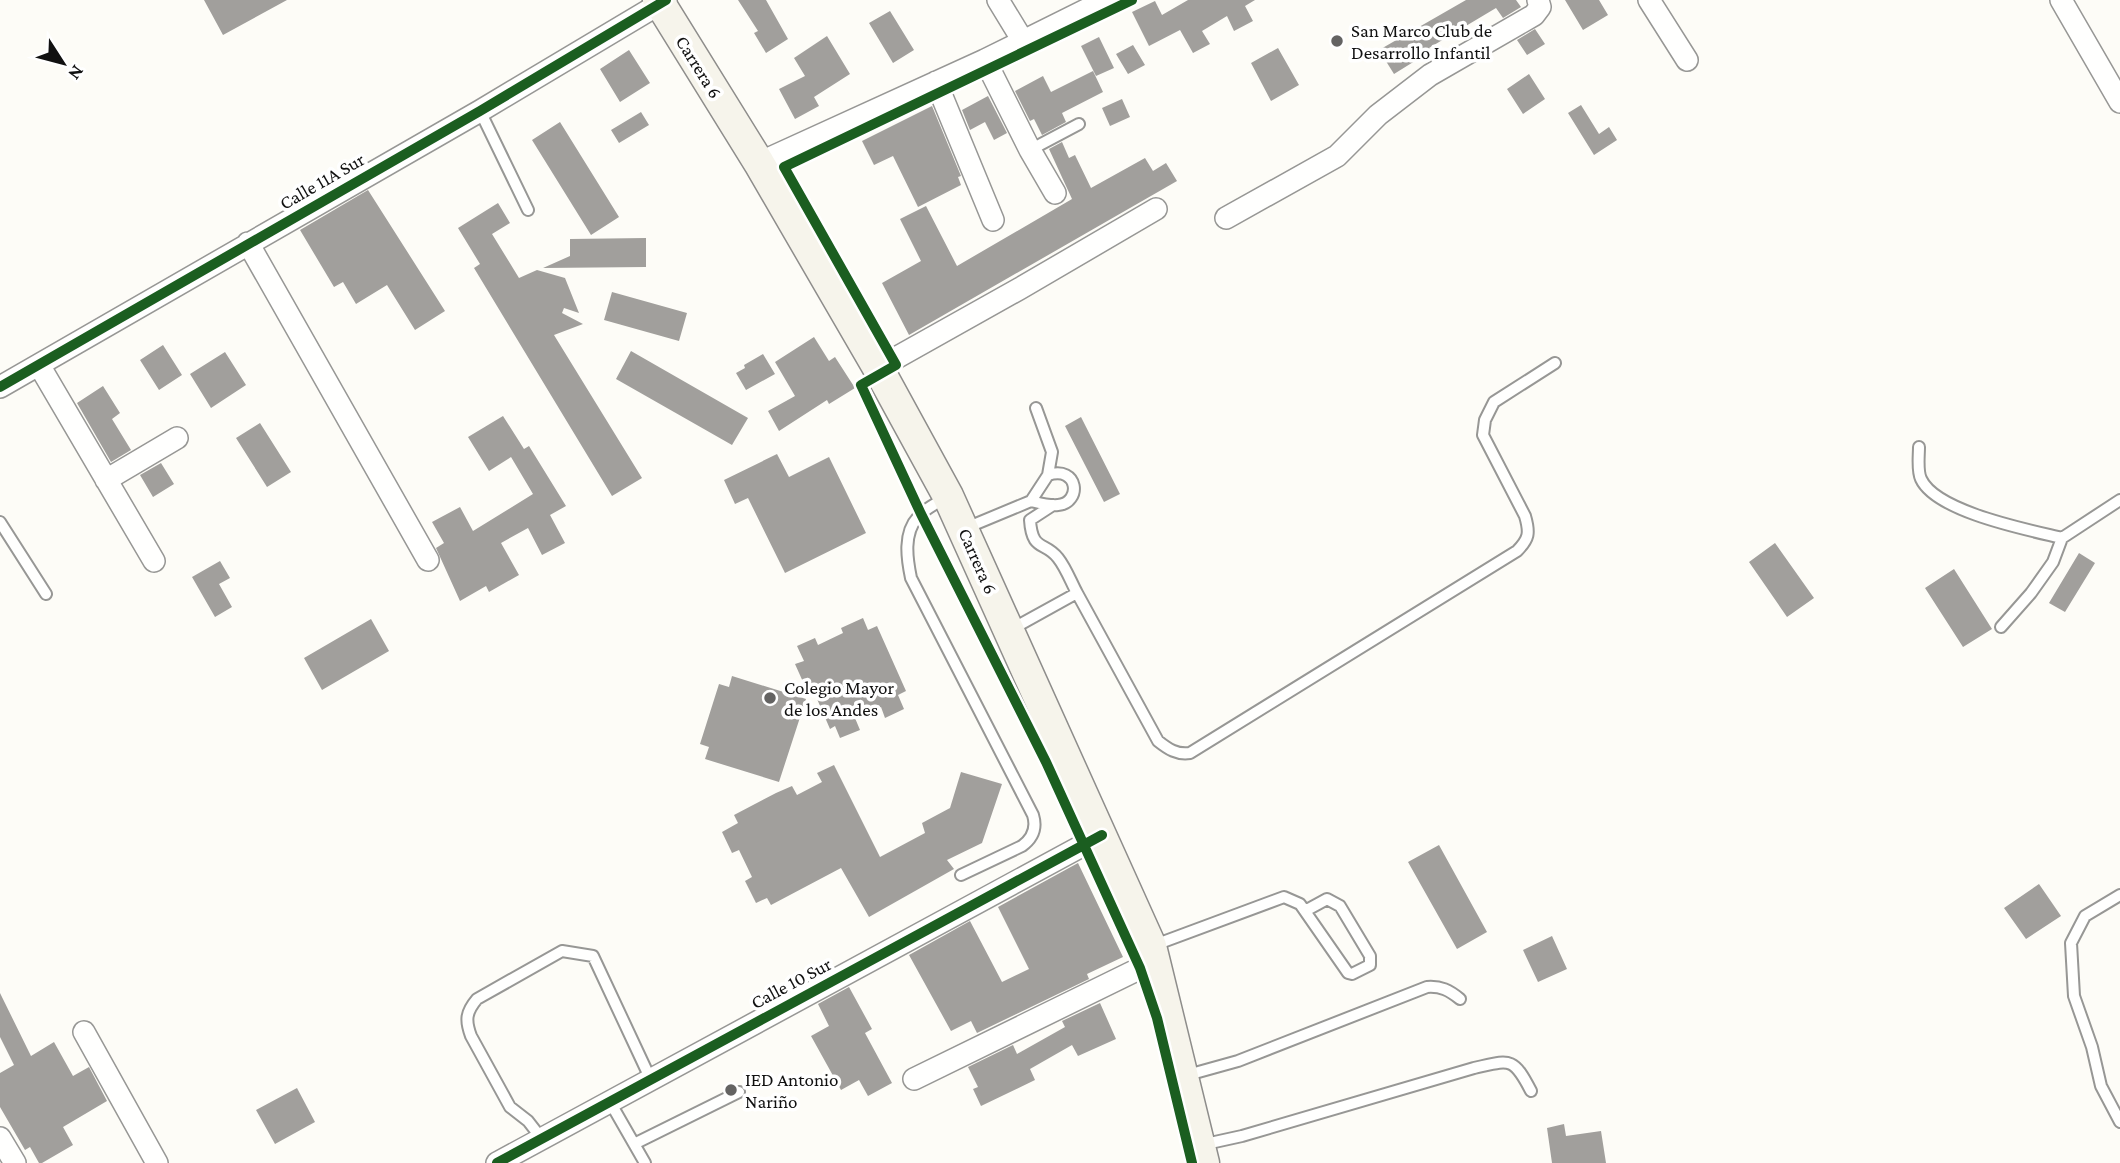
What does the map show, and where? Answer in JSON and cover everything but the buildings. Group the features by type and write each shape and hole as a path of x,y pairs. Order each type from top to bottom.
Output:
{"main road":[{"name":"Carrera 6","path":"662,1 878,368 964,529 1153,953 1203,1154"}],"street":[{"path":"998,0 1023,41"},
{"path":"758,163 985,60 1106,0"},
{"path":"1226,218 1337,156 1378,115 1430,75 1534,15 1540,7 1538,0"},
{"path":"1649,0 1687,60"},
{"path":"2061,0 2120,102"},
{"name":"Calle 11A Sur","path":"0,387 480,111 662,1"},
{"path":"985,60 1055,193"},
{"path":"936,82 993,219"},
{"path":"878,368 1156,209"},
{"path":"248,243 428,560"},
{"path":"38,365 154,561"},
{"path":"106,480 177,438"},
{"name":"Calle 10 Sur","path":"497,1163 1102,835"},
{"path":"914,1079 1153,953"},
{"path":"83,1032 157,1163"},
{"path":"1,1138 15,1163"}],"lane":[{"path":"480,111 528,211"},
{"path":"1030,150 1079,124"},
{"path":"1053,505 1030,520 1037,545 1057,556 1158,741 1171,750 1190,753 1517,551 1527,541 1530,530 1525,516 1483,435 1485,420 1494,402 1555,363"},
{"path":"1031,501 1048,475 1052,452 1036,408"},
{"path":"1919,447 1920,477 1932,495 2003,524 2063,538"},
{"path":"964,529 1031,501 1053,505 1067,503 1073,495 1072,480 1065,473 1048,475"},
{"path":"948,496 917,517 909,533 907,550 911,578 1036,825 1028,842 1022,846 961,875"},
{"path":"2001,627 2031,593 2053,562 2063,538 2120,500"},
{"path":"0,522 46,594"},
{"path":"1009,630 1077,593"},
{"path":"2120,895 2085,916 2071,943 2074,996 2092,1046 2101,1086 2120,1122"},
{"path":"1153,953 1284,897 1300,904 1348,973 1352,974 1370,965 1370,956 1340,906 1327,899 1305,911"},
{"path":"542,1139 528,1121 510,1107 471,1036 466,1024 467,1010 477,999 562,951 593,956 651,1080"},
{"path":"1184,1076 1238,1062 1427,987 1439,986 1450,990 1460,999"},
{"path":"1203,1154 1242,1136 1504,1061 1519,1068 1531,1091"},
{"path":"634,1144 739,1092"},
{"path":"610,1102 645,1163"}],"cycle path":[{"path":"0,387 480,111 666,0"},
{"path":"1132,0 784,167 896,365 861,385 921,514 1046,762 1140,968 1157,1018 1192,1163"},
{"path":"497,1163 1102,835"}],"place":[{"name":"San Marco Club de Desarrollo Infantil","path":"1337,41"},
{"name":"Colegio Mayor de los Andes","path":"770,698"},
{"name":"IED Antonio Nariño","path":"731,1090"}]}
